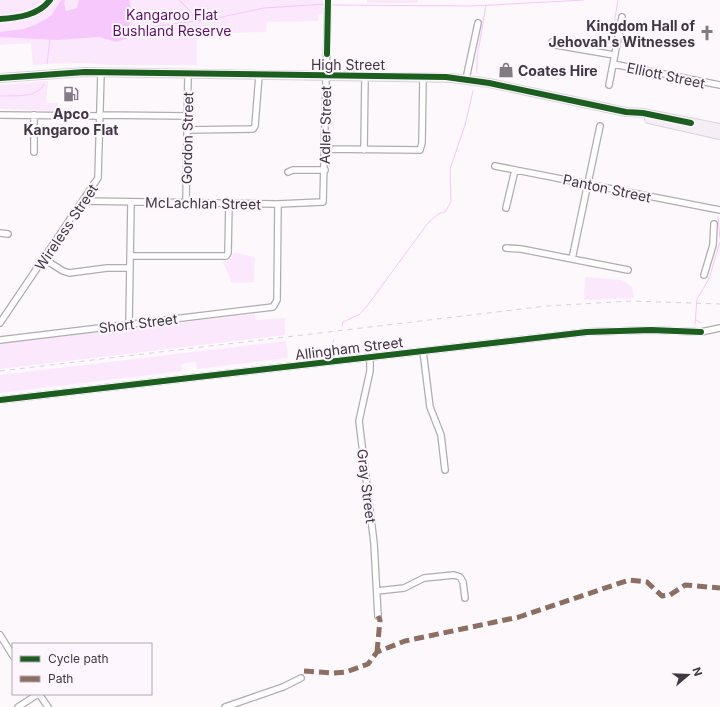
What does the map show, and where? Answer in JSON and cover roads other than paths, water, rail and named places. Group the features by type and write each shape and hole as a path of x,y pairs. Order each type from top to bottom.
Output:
{"highway":[{"name":"High Street","path":"0,78 56,73 101,72 466,79 626,112 656,121 720,135"},
{"name":"High Street","path":"626,112 643,113 720,128"}],"street":[{"name":"Adler Street","path":"323,202 328,0"},
{"path":"609,85 622,17"},
{"path":"466,79 478,23"},
{"name":"Elliott Street","path":"552,42 556,45 614,55"},
{"name":"Elliott Street","path":"613,64 720,85"},
{"name":"Wireless Street","path":"0,323 96,182 99,174 101,72"},
{"name":"Gordon Street","path":"186,202 188,74"},
{"path":"187,130 253,130 255,126 259,75"},
{"path":"364,150 365,76"},
{"path":"325,149 420,150 422,143 422,77"},
{"path":"0,115 188,116"},
{"path":"34,115 34,152"},
{"path":"572,259 600,126"},
{"name":"Panton Street","path":"495,166 720,210"},
{"path":"288,172 293,170 324,170"},
{"path":"506,208 515,170"},
{"name":"McLachlan Street","path":"83,201 278,204 323,202"},
{"path":"129,324 131,202"},
{"path":"130,256 226,256 228,253 229,203"},
{"name":"Short Street","path":"0,340 271,308 276,305 278,297 278,204"},
{"path":"704,275 714,241 714,224"},
{"path":"0,233 8,234"},
{"path":"714,241 720,240"},
{"path":"506,248 521,249 628,270"},
{"path":"44,259 62,271 69,273 107,268 130,268"},
{"name":"Allingham Street","path":"0,400 592,332 651,330 700,332 720,328"},
{"path":"423,351 430,407 441,435 445,470"},
{"name":"Gray Street","path":"370,357 370,371 359,420 374,543 378,616"},
{"path":"377,591 401,589 419,579 454,575 462,579 465,598"},
{"path":"0,635 12,654"},
{"path":"225,707 240,703 252,696 283,687 301,678"},
{"path":"18,707 37,695"},
{"path":"40,695 48,707"}],"waterway":[{"path":"179,0 189,10 195,20"},
{"path":"330,5 473,6 584,0"},
{"path":"610,48 618,0"},
{"path":"137,29 217,18 264,8 326,4"},
{"path":"477,73 477,58 486,5"},
{"path":"47,64 50,39"},
{"path":"0,96 31,94 41,89 44,84"},
{"path":"342,326 343,322 360,314 428,223 438,214 445,212 451,202 450,169 465,125 473,91"},
{"path":"718,217 720,239"},
{"path":"695,324 697,299 709,279 720,242"},
{"path":"696,320 701,323"},
{"path":"328,357 334,339"}],"railway":[{"path":"0,371 547,306 631,301 720,304"}],"place":[{"name":"Kingdom Hall of Jehovah's Witnesses","path":"707,33"},
{"name":"Coates Hire","path":"506,70"},
{"name":"Apco Kangaroo Flat","path":"71,94"}],"park label":[{"name":"Kangaroo Flat Bushland Reserve","path":"172,22"}]}
